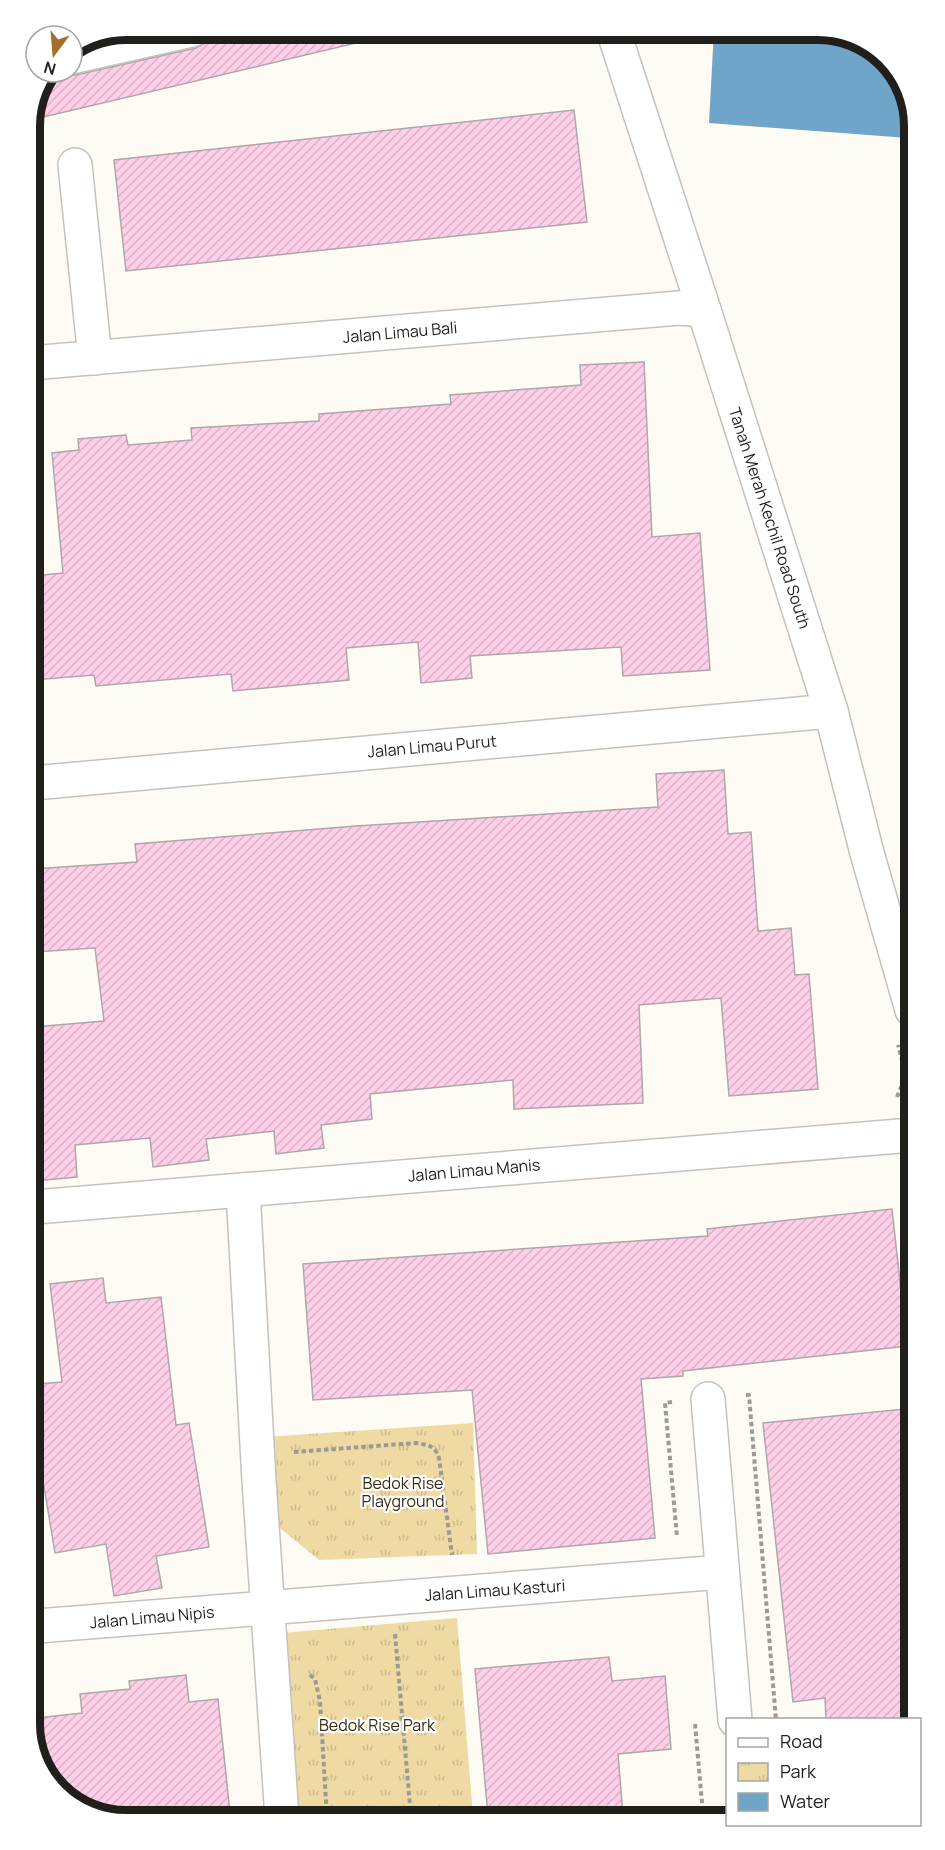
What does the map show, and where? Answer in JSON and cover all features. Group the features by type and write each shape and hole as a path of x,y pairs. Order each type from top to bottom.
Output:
{"street":[{"path":"84,54 147,40"},
{"name":"Tanah Merah Kechil Road South","path":"617,41 705,310 831,711 867,853 904,982"},
{"path":"75,165 95,358"},
{"name":"Jalan Limau Bali","path":"41,362 667,309 705,310"},
{"name":"Jalan Limau Purut","path":"41,782 831,711"},
{"name":"Jalan Limau Manis","path":"40,1207 904,1136"},
{"path":"243,1190 281,1809"},
{"path":"708,1399 735,1718"},
{"name":"Jalan Limau Kasturi","path":"268,1607 722,1572"},
{"name":"Jalan Limau Nipis","path":"40,1626 268,1607"}],"path":[{"path":"896,1040 904,1068"},
{"path":"892,1099 898,1096 904,1080"},
{"path":"258,1454 416,1443 430,1445 436,1450 439,1458 453,1563"},
{"path":"392,1598 410,1809"}],"green space":[{"name":"Bedok Rise Playground","path":"473,1423 477,1554 319,1560 280,1528 265,1437"},
{"name":"Bedok Rise Park","path":"457,1618 472,1810 294,1809 282,1633"}],"water":[{"path":"713,41 824,41 856,49 871,58 887,74 898,94 903,110 904,138 709,123"}],"building":[{"path":"207,40 356,40 356,43 41,118 43,105 52,84 84,84 84,73 196,48"},
{"path":"574,110 587,222 126,271 114,160"},
{"path":"644,362 652,537 700,533 710,670 623,676 621,647 470,656 472,678 421,683 418,642 346,648 349,680 233,691 231,674 96,686 94,675 41,679 41,575 63,573 52,453 79,450 78,439 126,435 128,445 192,440 191,428 319,421 319,414 451,404 450,395 581,385 580,365"},
{"path":"724,770 728,834 751,832 758,931 791,928 795,975 809,974 818,1089 729,1096 721,998 639,1005 643,1103 514,1109 513,1080 370,1094 372,1119 321,1125 324,1148 276,1154 274,1131 206,1139 209,1160 153,1167 150,1138 75,1145 77,1177 40,1180 40,1026 104,1021 95,948 40,952 41,868 137,862 135,844 356,826 658,807 656,774"},
{"path":"892,1209 904,1319 904,1346 683,1371 683,1376 641,1379 655,1538 488,1554 472,1390 313,1400 303,1264 708,1236 707,1229"},
{"path":"103,1278 106,1303 161,1297 176,1425 189,1423 209,1547 156,1556 162,1588 114,1596 106,1544 55,1553 40,1463 40,1437 44,1436 40,1384 62,1382 50,1284"},
{"path":"904,1409 904,1718 826,1718 825,1698 793,1702 763,1423"},
{"path":"609,1657 612,1681 665,1676 671,1749 618,1754 623,1810 487,1810 475,1669"},
{"path":"186,1675 189,1702 218,1699 230,1809 105,1807 74,1792 58,1776 47,1756 42,1740 40,1718 82,1713 80,1694 130,1689 129,1681"}]}
